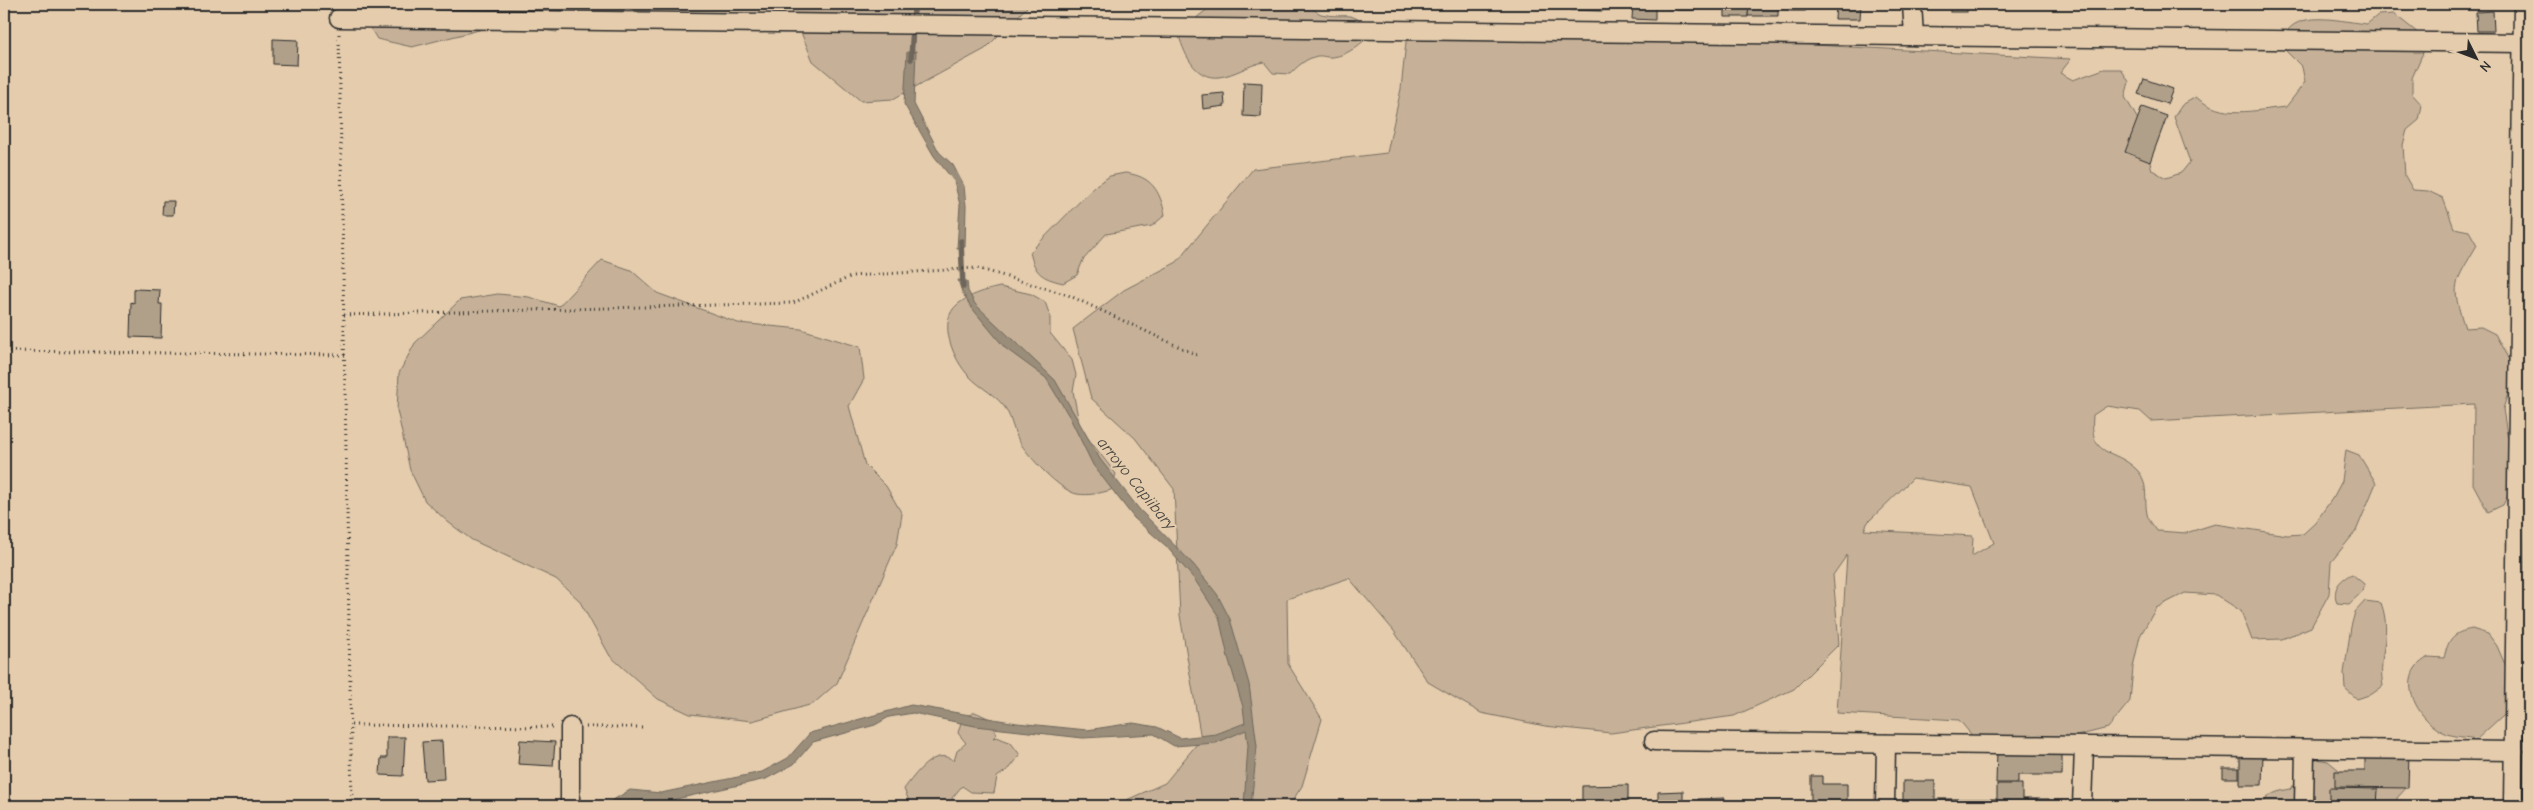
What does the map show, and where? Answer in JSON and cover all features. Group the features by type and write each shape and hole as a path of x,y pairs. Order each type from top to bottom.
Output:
{"street":[{"path":"1912,4 1914,36"},
{"path":"2513,806 2514,751 2522,733 2525,53 2523,4"},
{"path":"339,18 1914,36 2525,53"},
{"path":"570,727 570,806"},
{"path":"1654,741 2514,751"},
{"path":"1885,806 1886,744"},
{"path":"2082,806 2084,746"},
{"path":"2304,806 2305,749"}],"path":[{"path":"339,18 352,806"},
{"path":"344,315 793,304 852,276 969,267 1068,295 1199,356"},
{"path":"4,350 345,355"},
{"path":"350,725 644,727"}],"shaded area":[{"path":"1280,2 1305,4 1321,14 1348,16 1358,19 1373,32 1350,51 1333,57 1313,57 1302,63 1290,74 1273,73 1264,62 1225,76 1210,77 1196,69 1191,63 1178,32 1209,8 1224,7 1231,4"},
{"path":"361,4 564,4 557,32 499,25 412,47 377,39 360,11"},
{"path":"789,4 1030,4 985,49 893,99 861,101 813,61"},
{"path":"2394,14 2418,33 2425,48 2412,78 2412,94 2422,105 2419,120 2407,130 2403,145 2405,176 2413,190 2428,191 2443,198 2454,228 2469,231 2477,245 2459,277 2457,285 2456,293 2460,313 2465,328 2481,327 2495,334 2510,362 2513,377 2503,409 2513,472 2511,489 2503,505 2488,512 2473,484 2474,404 2151,421 2140,411 2107,406 2093,415 2093,429 2099,446 2128,463 2141,475 2145,485 2148,516 2157,531 2186,533 2215,524 2287,535 2303,534 2315,523 2342,481 2346,450 2359,455 2376,483 2356,531 2331,562 2329,594 2311,627 2282,639 2252,640 2241,611 2216,595 2185,593 2156,608 2140,636 2133,667 2130,701 2108,728 2045,744 1981,746 1959,720 1837,713 1847,555 1833,575 1839,644 1794,689 1734,716 1611,733 1545,726 1481,713 1428,682 1394,631 1349,578 1287,599 1288,664 1322,719 1302,786 1289,806 1113,806 1165,783 1201,739 1180,615 1174,489 1135,438 1091,398 1073,329 1124,290 1177,262 1253,169 1387,153 1401,89 1408,23 2071,59 2060,73 2073,80 2104,69 2121,69 2129,82 2125,97 2149,139 2148,155 2152,170 2166,178 2181,173 2190,162 2174,117 2182,105 2196,97 2217,109 2227,111 2239,112 2286,107 2305,82 2302,67 2281,46 2287,31 2294,25 2313,19 2367,24 2378,15","holes":["1913,478 1972,487 1994,543 1972,556 1973,536 1864,530 1868,522"]},
{"path":"916,51 914,104 939,152 953,165 964,186 966,206 965,247 957,248 960,205 954,181 934,156 904,104 907,52"},
{"path":"1125,173 1142,177 1153,186 1160,198 1165,215 1152,226 1106,234 1083,260 1077,275 1063,283 1040,274 1034,265 1030,252 1096,185 1110,176"},
{"path":"602,260 631,270 657,293 738,323 801,329 860,347 864,379 849,406 865,465 886,486 902,514 897,544 837,683 813,704 752,721 690,714 658,699 610,656 579,600 556,579 472,540 448,522 425,501 410,470 397,410 399,373 415,343 460,300 498,294 529,297 559,306"},
{"path":"958,280 967,281 968,291 975,304 1055,380 1100,459 1139,509 1193,564 1217,594 1230,619 1249,684 1257,746 1251,806 1244,806 1248,745 1246,730 1216,743 1174,746 1154,734 1083,738 975,726 913,713 889,717 875,725 813,742 794,764 766,779 654,804 635,800 621,806 603,806 630,790 661,793 762,772 788,758 810,733 911,705 1017,723 1087,730 1133,723 1157,727 1180,738 1216,734 1245,723 1243,707 1228,657 1219,617 1195,580 1166,546 1134,518 1093,465 1069,416 1046,378 1005,348 971,307 962,292"},
{"path":"1000,287 1031,294 1045,302 1050,316 1050,333 1072,360 1076,375 1073,391 1079,423 1087,437 1116,474 1111,490 1081,495 1062,487 1029,455 1019,441 1008,413 1002,404 973,380 958,361 953,351 948,330 948,320 952,311 967,298 983,291"},
{"path":"2352,574 2364,584 2362,592 2349,604 2337,603 2336,589 2343,579"},
{"path":"2365,601 2381,603 2384,615 2386,626 2382,665 2383,686 2372,694 2357,699 2345,688 2344,673 2355,612"},
{"path":"2472,629 2488,634 2497,646 2516,690 2514,705 2477,739 2451,735 2435,727 2421,713 2412,695 2411,685 2412,676 2419,664 2428,657 2444,658 2452,637 2460,632"},
{"path":"975,712 990,719 997,734 993,738 997,737 1011,743 1020,755 1010,768 997,777 994,793 971,792 962,786 952,798 954,806 911,806 904,789 919,770 932,759 947,757 954,761 957,751 966,743 958,733 962,719"},
{"path":"2311,758 2328,761 2351,780 2397,775 2408,786 2397,798 2397,806 2263,806 2270,795 2291,789"}],"building":[{"path":"1570,4 1604,4 1603,11 1570,10"},
{"path":"1604,4 1616,4 1616,10 1603,10"},
{"path":"1633,4 1655,4 1655,20 1632,19"},
{"path":"1655,4 1676,4 1676,9 1655,8"},
{"path":"1677,4 1693,4 1693,10 1677,10"},
{"path":"1725,4 1749,4 1748,17 1725,17"},
{"path":"1749,4 1778,4 1778,16 1748,16"},
{"path":"1790,4 1805,4 1805,11 1790,11"},
{"path":"1836,4 1861,4 1860,19 1835,19"},
{"path":"1950,4 1967,4 1967,12 1950,12"},
{"path":"2134,4 2160,4 2160,6 2134,8"},
{"path":"2493,11 2494,31 2477,31 2476,12"},
{"path":"273,39 298,40 297,65 273,64"},
{"path":"2144,79 2173,89 2167,104 2138,94"},
{"path":"1244,82 1262,83 1261,117 1243,116"},
{"path":"1224,93 1225,106 1203,109 1202,95"},
{"path":"2142,107 2167,116 2150,162 2125,152"},
{"path":"163,201 174,201 173,215 162,215"},
{"path":"134,289 160,290 159,304 162,304 161,338 130,337 131,302 134,303"},
{"path":"387,737 405,737 403,776 380,775 381,758 387,758"},
{"path":"520,740 555,742 553,766 518,764"},
{"path":"442,741 444,779 425,780 422,742"},
{"path":"1997,751 2062,751 2062,775 2018,775 2018,783 1996,783"},
{"path":"2365,751 2409,752 2408,788 2335,787 2335,771 2365,771"},
{"path":"2240,753 2263,753 2262,785 2240,785"},
{"path":"2223,768 2239,768 2239,778 2223,778"},
{"path":"1811,776 1822,776 1822,784 1847,784 1847,806 1811,806"},
{"path":"1903,781 1935,781 1935,806 1903,806"},
{"path":"1997,784 2022,784 2022,799 2049,799 2049,806 1997,806"},
{"path":"1628,785 1628,806 1582,806 1582,786"},
{"path":"2329,788 2378,789 2377,806 2329,806"},
{"path":"1683,791 1683,806 1658,806 1658,792"},
{"path":"1725,798 1725,806 1699,806 1698,799"},
{"path":"1937,799 1996,799 1996,806 1937,806"}],"waterway":[{"name":"arroyo Capiibary","path":"911,4 914,9 911,59"},
{"name":"arroyo Capiibary","path":"961,241 963,287"}]}
